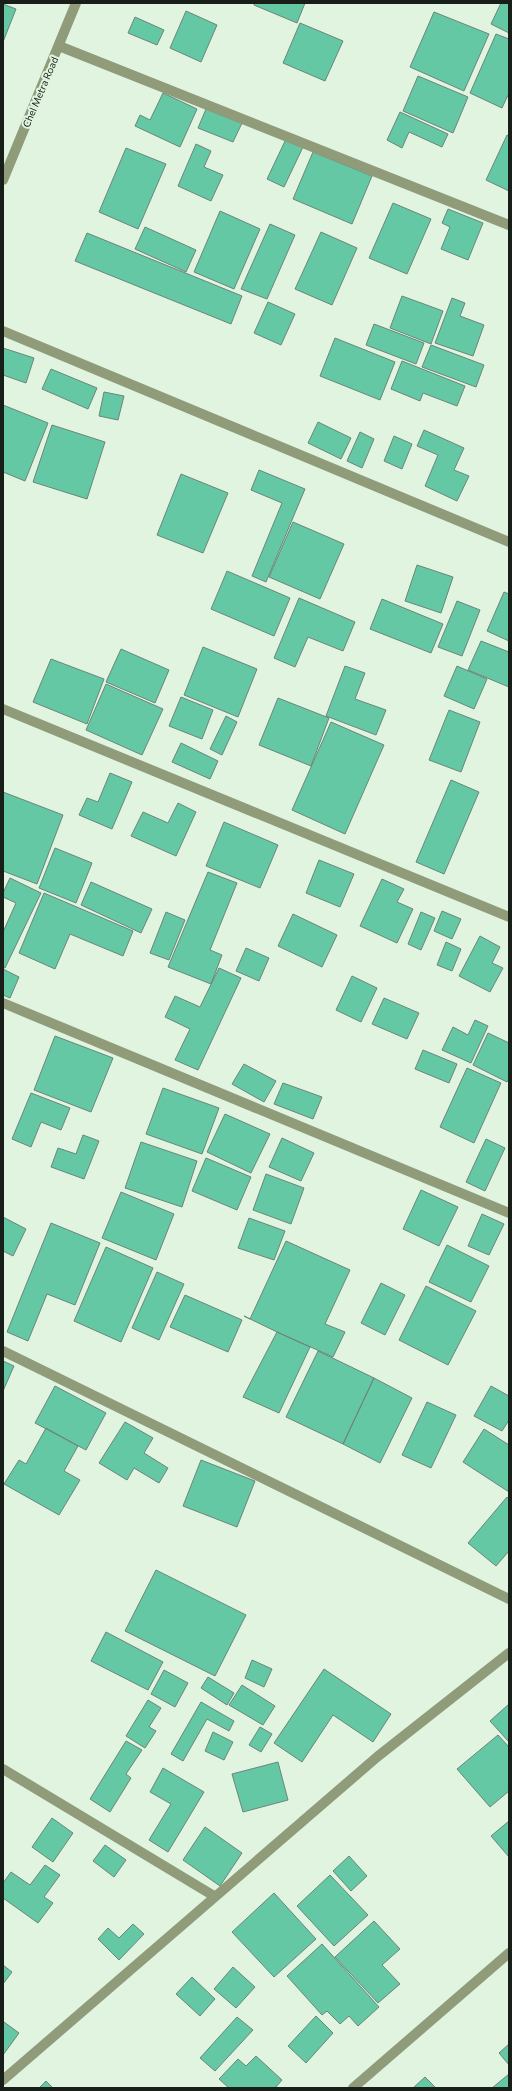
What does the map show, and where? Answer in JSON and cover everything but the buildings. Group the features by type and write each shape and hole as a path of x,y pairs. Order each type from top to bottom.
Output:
{"street":[{"name":"Chel Metra Road","path":"3,180 76,3"},
{"path":"59,46 509,225"},
{"path":"3,331 509,542"},
{"path":"3,709 509,917"},
{"path":"3,1003 509,1213"},
{"path":"3,1351 509,1599"},
{"path":"3,2080 214,1896 377,1757 509,1653"},
{"path":"3,1769 214,1896"},
{"path":"353,2088 509,1953"}]}
